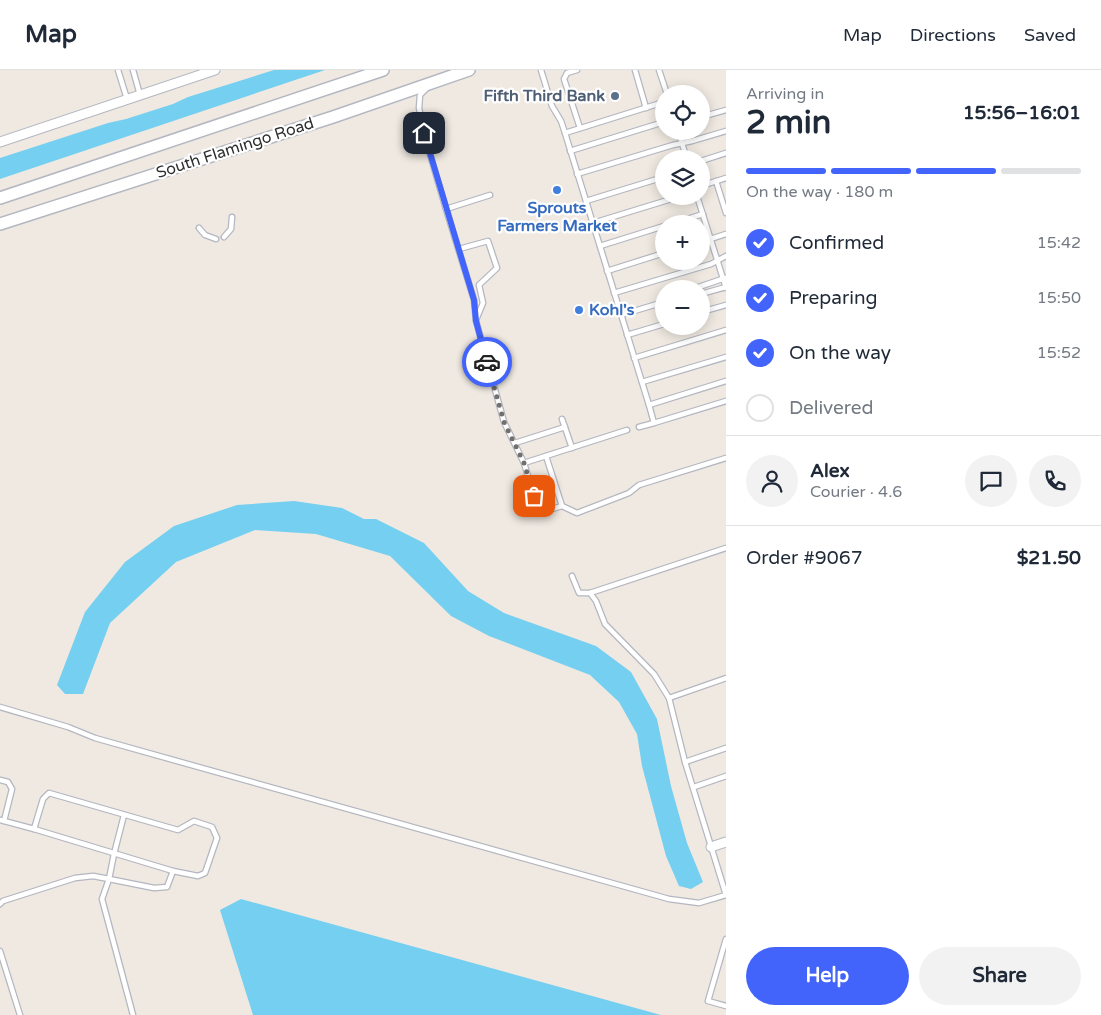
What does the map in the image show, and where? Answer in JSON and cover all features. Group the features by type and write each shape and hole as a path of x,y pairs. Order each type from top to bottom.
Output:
{"main road":[{"name":"South Flamingo Road","path":"0,198 383,70"},
{"name":"South Flamingo Road","path":"0,224 325,119 469,70"}],"street":[{"path":"0,142 215,70"},
{"path":"711,847 726,842"}],"lane":[{"path":"118,70 127,99"},
{"path":"132,70 140,95"},
{"path":"541,70 552,106 565,132 654,423"},
{"path":"577,70 566,73 564,79 580,128"},
{"path":"635,70 646,108"},
{"path":"659,70 663,85"},
{"path":"430,83 420,95 418,103 422,122 474,300 476,321 504,422 524,463 539,513 562,506 577,512 629,493 639,485 726,458"},
{"path":"565,132 655,105"},
{"path":"710,114 726,110"},
{"path":"570,151 655,125"},
{"path":"577,174 726,131"},
{"path":"681,140 684,150"},
{"path":"710,158 726,153"},
{"path":"710,183 726,178"},
{"path":"586,201 655,180"},
{"path":"716,181 726,213"},
{"path":"446,209 490,194"},
{"path":"593,223 655,204"},
{"path":"700,205 703,214 700,215"},
{"path":"224,237 231,229 232,217"},
{"path":"199,228 205,235 216,239"},
{"path":"600,246 655,229"},
{"path":"710,292 726,288 725,278 710,239 726,234"},
{"path":"459,249 488,240 497,268 479,285 483,303 476,321"},
{"path":"607,270 655,256"},
{"path":"614,293 711,264 726,256"},
{"path":"710,283 725,278"},
{"path":"621,315 655,305"},
{"path":"710,309 726,305"},
{"path":"627,335 655,327"},
{"path":"634,358 726,330"},
{"path":"642,382 726,357"},
{"path":"649,405 726,381"},
{"path":"639,427 726,401"},
{"path":"562,419 572,448"},
{"path":"515,443 565,427"},
{"path":"524,463 627,430"},
{"path":"546,456 562,506"},
{"path":"572,576 579,593 590,593 726,548"},
{"path":"0,707 105,740 669,899 699,903 726,895 685,762 669,698 654,674 605,624 596,601 590,593"},
{"path":"669,698 726,678"},
{"path":"685,762 726,748"},
{"path":"694,787 726,776"},
{"path":"0,780 8,782 12,788 2,820 173,871 198,876 206,873 217,838 212,827 194,822 178,830 49,793 43,799 34,829"},
{"path":"124,815 109,879 102,899 133,1015"},
{"path":"0,904 3,901 75,878 93,876 154,888 167,887 173,871"},
{"path":"726,938 708,1001 726,1006"},
{"path":"0,951 20,1015"}],"water":[{"path":"274,70 325,70 0,179 0,158"},
{"path":"294,501 342,508 364,519 376,519 424,543 468,591 504,613 596,646 631,672 657,719 671,786 687,843 703,882 691,889 679,886 666,856 642,766 637,734 619,702 590,675 489,636 451,616 390,556 316,534 255,530 176,562 110,623 83,694 65,694 57,685 85,612 125,562 174,526 237,505"},
{"path":"241,899 661,1015 253,1015 220,910"}],"way so far":[{"path":"487,362 504,422 524,463 534,496"}],"place":[{"name":"Fifth Third Bank","path":"615,96"},
{"name":"Sprouts Farmers Market","path":"557,190"},
{"name":"Kohl's","path":"579,310"}],"route":[{"path":"424,133 474,300 476,321 487,362"}]}
